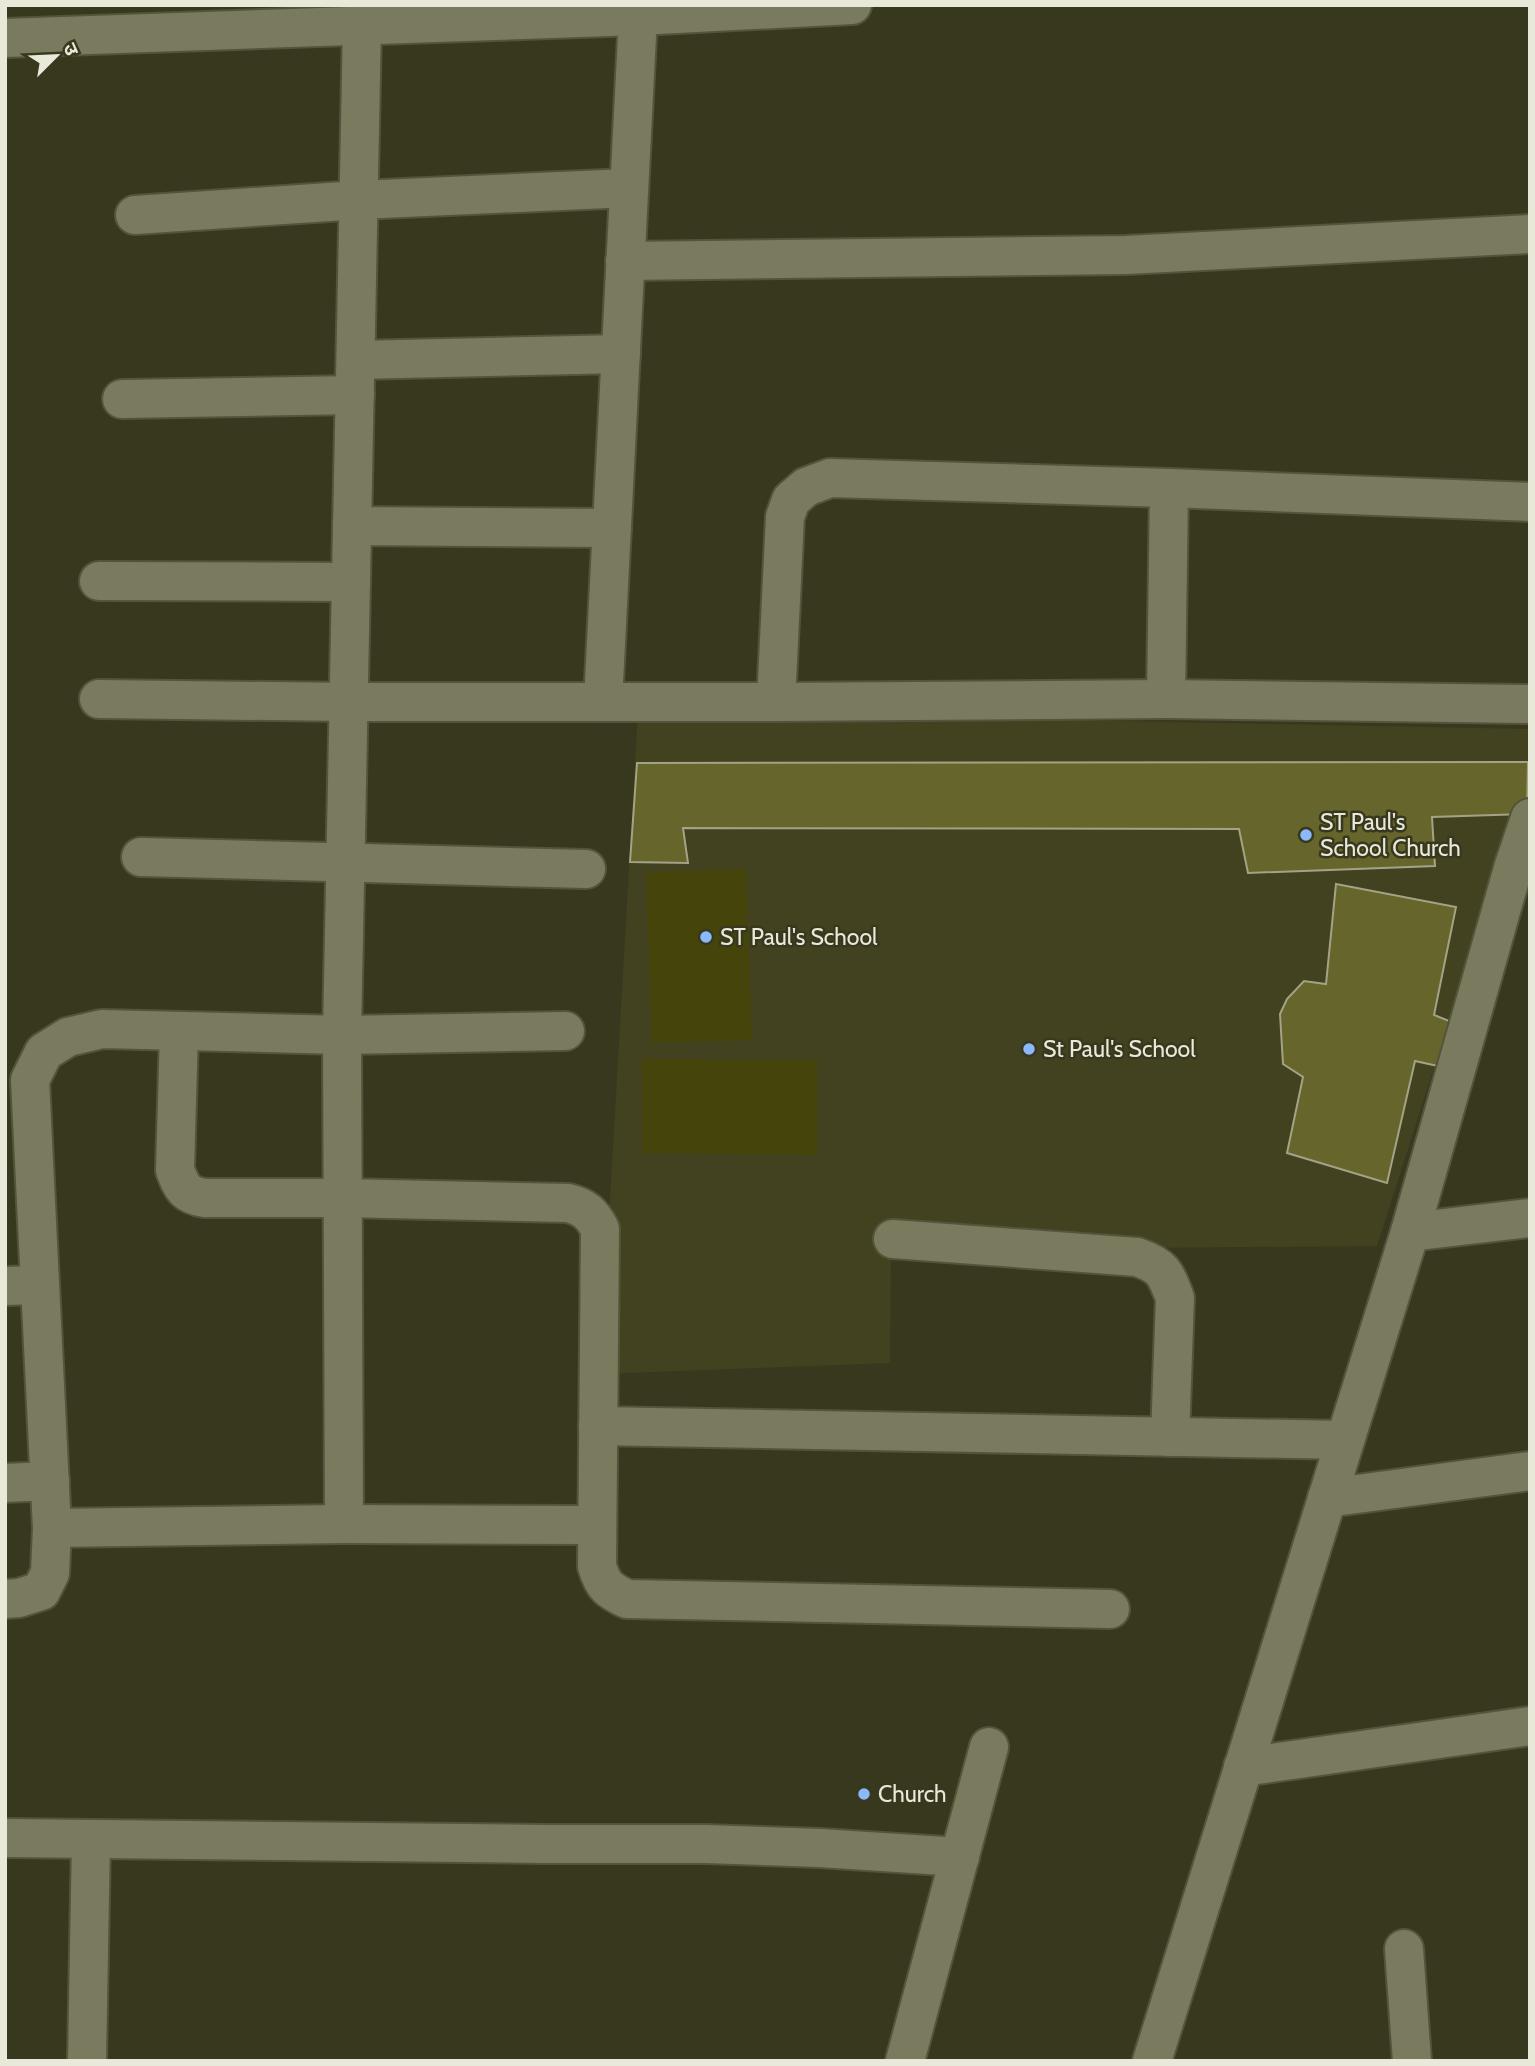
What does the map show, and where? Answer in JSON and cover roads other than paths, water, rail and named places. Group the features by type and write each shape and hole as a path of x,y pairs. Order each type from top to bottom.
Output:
{"street":[{"path":"5,38 638,16 852,5"},
{"path":"603,702 638,16"},
{"path":"344,1524 342,1034 362,25"},
{"path":"135,215 359,200 629,188"},
{"path":"625,261 1126,255 1530,234"},
{"path":"122,399 621,354"},
{"path":"776,702 785,517 791,500 806,487 830,478 1530,502"},
{"path":"1166,699 1169,488"},
{"path":"352,526 612,528"},
{"path":"99,582 351,582"},
{"path":"99,699 776,702 1166,699 1530,704"},
{"path":"1152,2061 1410,1232 1528,829"},
{"path":"141,857 586,869"},
{"path":"5,1599 41,1591 50,1573 50,1481 23,1286 18,1081 44,1052 68,1037 102,1029 342,1034 565,1031"},
{"path":"179,1031 175,1170 180,1184 190,1195 205,1198 568,1203 582,1207 594,1216 600,1229 597,1566 601,1580 609,1591 626,1600 1110,1609"},
{"path":"1410,1232 1530,1218"},
{"path":"893,1239 1137,1256 1157,1264 1168,1279 1175,1298 1170,1437"},
{"path":"598,1426 1345,1440"},
{"path":"1327,1498 1530,1471"},
{"path":"5,1483 50,1481"},
{"path":"52,1528 344,1524 597,1525"},
{"path":"1243,1767 1530,1726"},
{"path":"905,2061 989,1747"},
{"path":"5,1838 705,1844 960,1857"},
{"path":"87,2061 90,1839"},
{"path":"1404,1949 1412,2061"}],"place":[{"name":"ST Paul's School Church","path":"1306,835"},
{"name":"ST Paul's School","path":"706,937"},
{"name":"St Paul's School","path":"1029,1049"},
{"name":"Church","path":"864,1794"}]}
